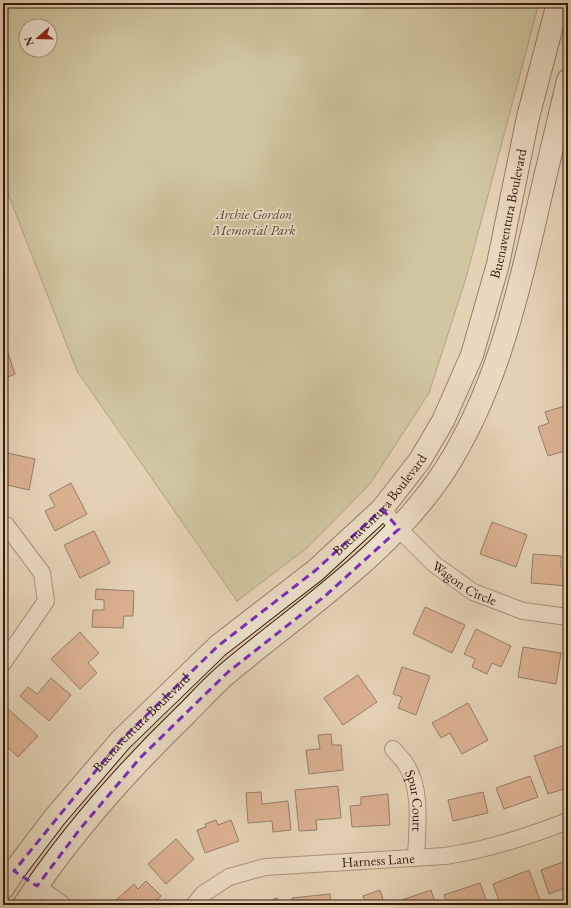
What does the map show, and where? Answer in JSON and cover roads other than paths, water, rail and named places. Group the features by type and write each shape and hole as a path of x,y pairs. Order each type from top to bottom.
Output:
{"main road":[{"name":"Buenaventura Boulevard","path":"7,874 121,740 218,646 316,570 382,509 420,460 442,421 472,355 498,264 528,117 558,3"},
{"name":"Buenaventura Boulevard","path":"24,905 80,829 140,758 228,672 325,596 399,529 442,474 473,420 495,370 524,270 568,80"},
{"path":"7,874 37,886"}],"street":[{"name":"Wagon Circle","path":"382,509 399,529 434,564 473,592 523,612 568,618"},
{"path":"3,663 46,601 42,573 6,525"},
{"name":"Spur Court","path":"392,749 406,764 415,785 417,804 416,858"},
{"name":"Harness Lane","path":"194,905 203,894 229,877 265,867 445,856 488,849 568,821"},
{"path":"37,886 63,905"}],"park label":[{"name":"Archie Gordon Memorial Park","path":"254,222"}]}
